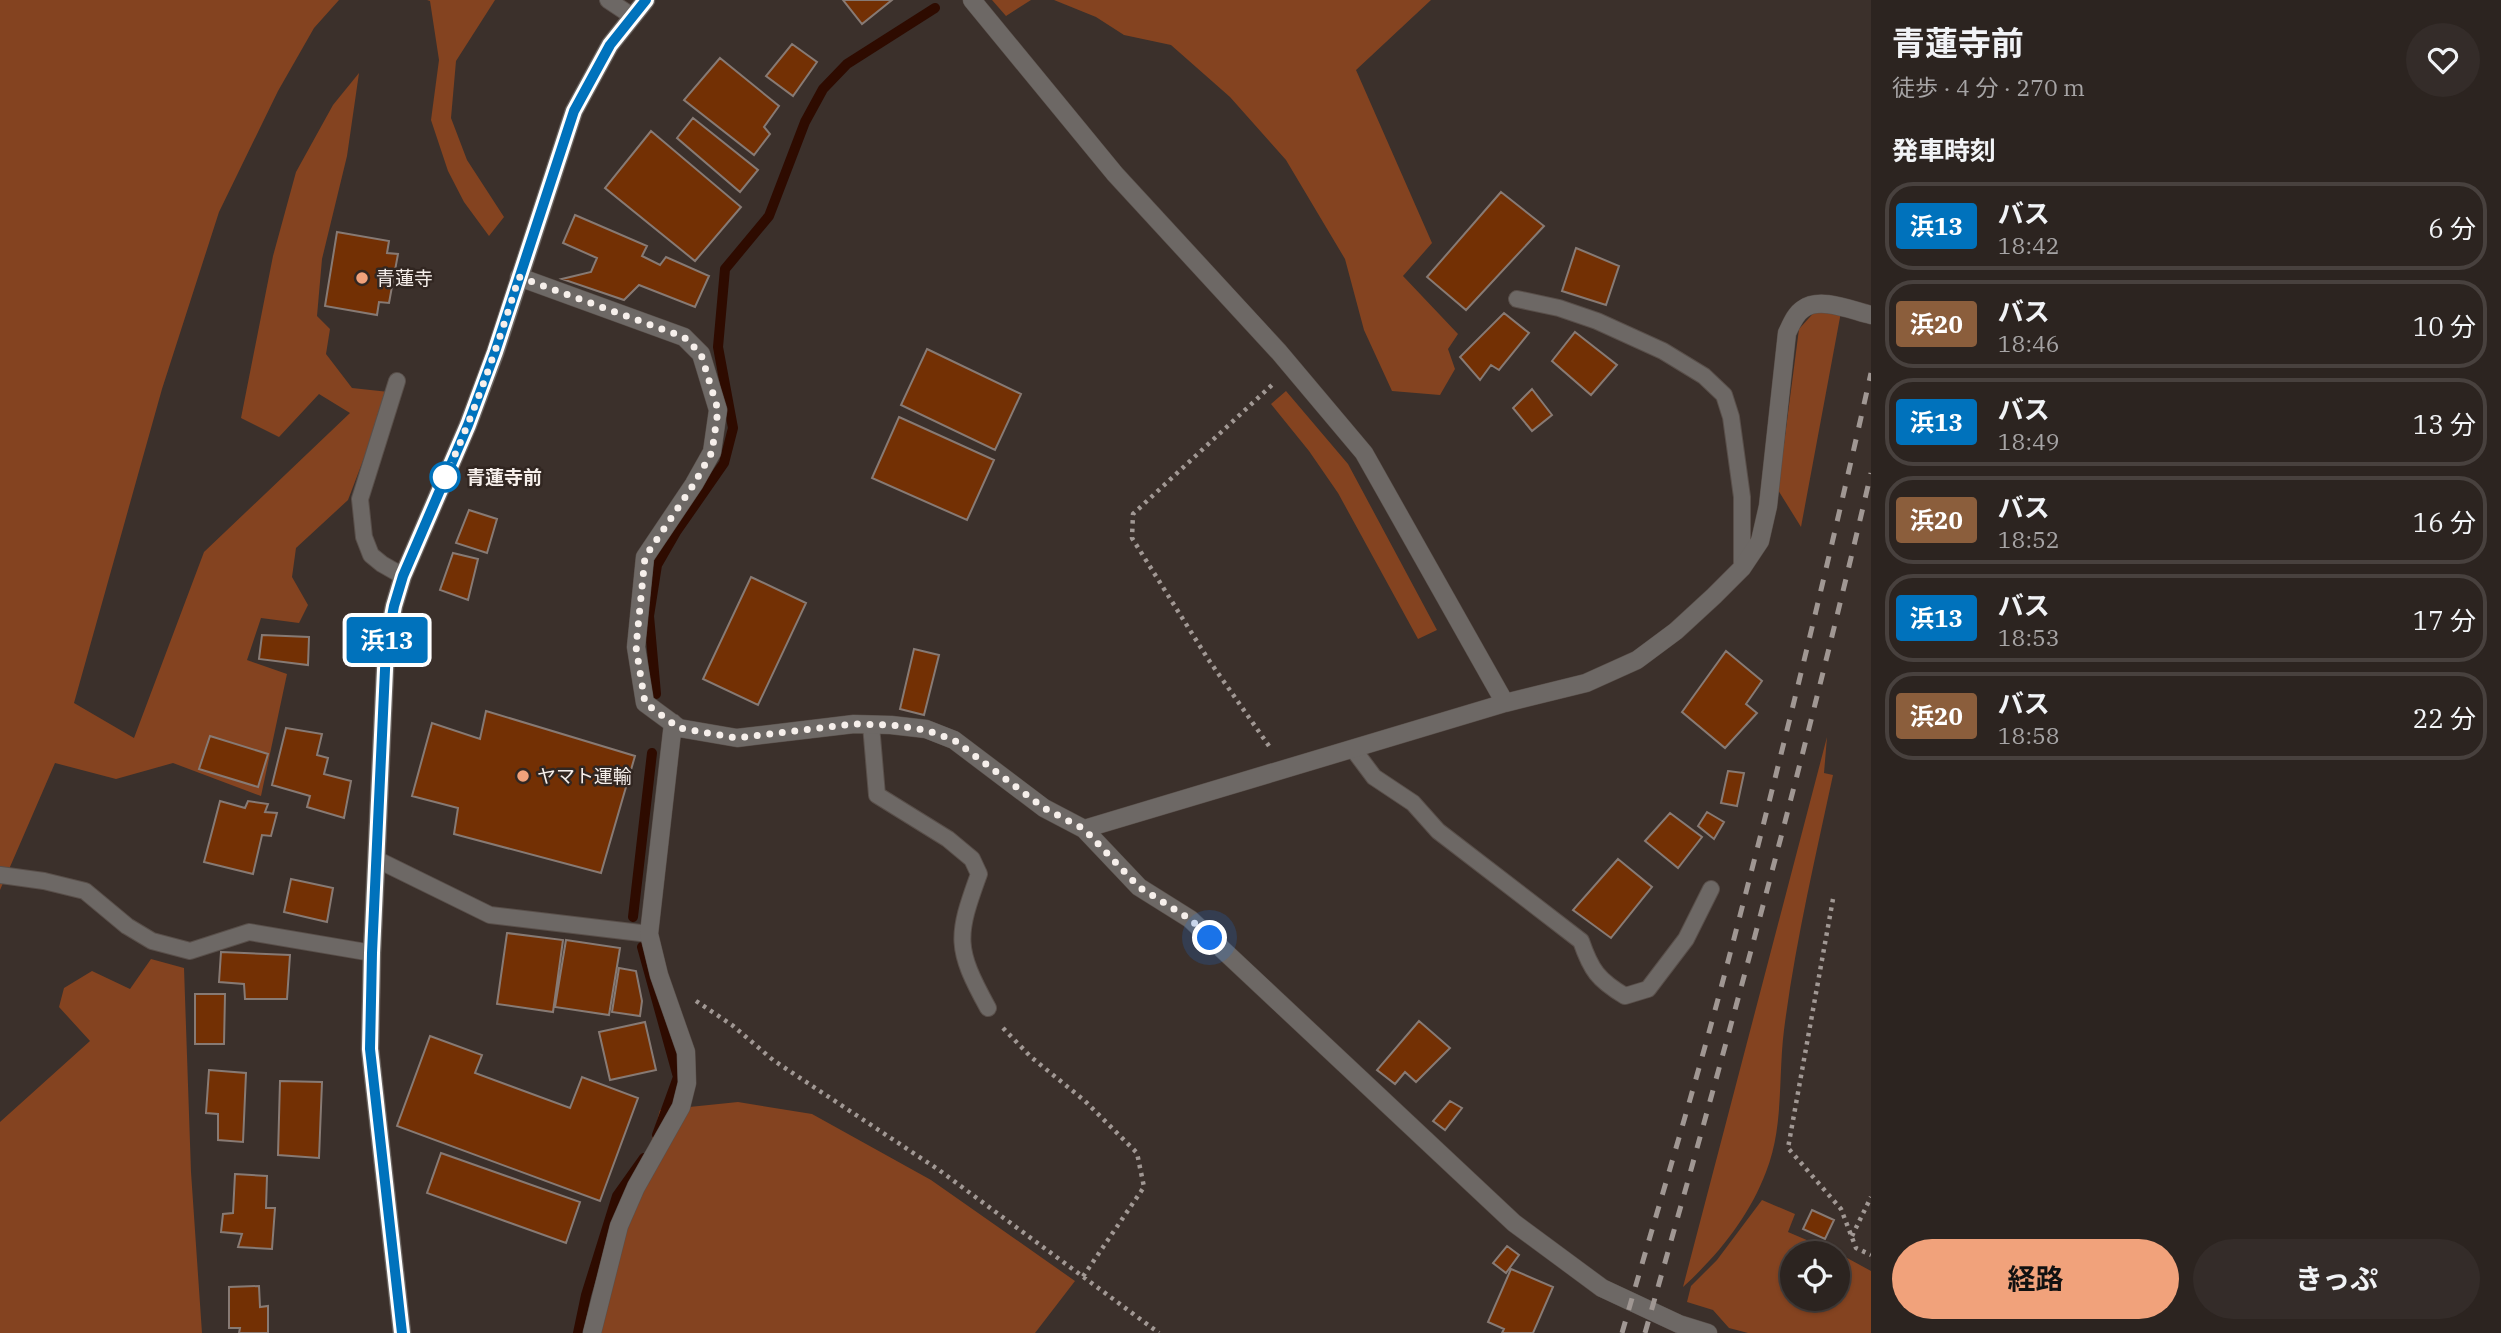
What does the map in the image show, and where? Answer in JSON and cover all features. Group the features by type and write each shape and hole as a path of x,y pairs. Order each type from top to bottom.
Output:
{"street":[{"path":"402,1333 370,1049 386,648 403,576 468,425 495,352 574,111 610,45 646,0"},
{"path":"972,0 1115,174 1291,367 1364,453 1505,703"},
{"path":"519,277 684,337 701,354 718,410 712,452 645,557 636,647 645,703 679,728 737,738 871,724 926,730 954,740 1044,808 1084,829 1139,887 1190,919 1514,1223 1602,1288 1679,1324 1708,1333"},
{"path":"1084,829 1505,703 1586,682 1637,660 1676,631 1742,568 1760,541 1768,506 1787,333 1803,308 1820,303 1871,315"},
{"path":"592,1333 619,1226 636,1187 681,1107 687,1083 685,1052 659,975 649,934 673,723"}],"lane":[{"path":"608,0 632,16"},
{"path":"1517,299 1559,308 1597,321 1652,346 1704,376 1724,395 1731,417 1742,497 1742,568"},
{"path":"397,381 360,499 364,537 371,555 403,576"},
{"path":"871,724 877,795 948,839 972,859 979,874 963,918 961,943 971,976 988,1007"},
{"path":"1353,749 1374,777 1413,803 1438,831 1581,941 1589,963 1602,983 1625,996 1648,989 1686,939 1711,889"},
{"path":"376,859 490,915 649,934"},
{"path":"0,875 44,881 85,891 127,926 152,942 190,951 249,932 372,953"}],"path":[{"path":"1286,769 1208,659 1132,538 1133,514 1291,367"},
{"path":"1833,899 1788,1148 1841,1209 1856,1248 1871,1255"},
{"path":"659,975 732,1025 773,1060 939,1170 1159,1333"},
{"path":"988,1007 1008,1035 1085,1101 1137,1153 1144,1187 1082,1278"},
{"path":"1852,1236 1871,1197"}],"shaded area":[{"path":"0,0 339,0 314,28 278,91 219,212 162,389 74,703 134,738 204,552 350,413 319,394 279,437 241,418 273,256 296,172 333,105 359,73 347,156 322,259 317,316 330,329 326,354 352,388 389,392 348,500 296,548 292,577 308,605 299,623 261,618 247,660 287,674 261,796 173,763 116,779 55,763 0,890"},
{"path":"427,0 495,0 456,61 451,118 467,160 504,217 489,236 464,202 448,171 431,120 439,60 430,1"},
{"path":"992,0 1031,0 1006,16"},
{"path":"1054,0 1431,0 1356,70 1432,243 1403,276 1458,334 1448,349 1455,369 1440,395 1392,391 1364,330 1345,259 1286,160 1230,97 1171,45 1124,35 1096,17"},
{"path":"1819,307 1841,312 1801,527 1778,490 1799,329"},
{"path":"1286,391 1348,464 1437,630 1418,639 1338,493 1271,404"},
{"path":"1827,737 1824,773 1833,775 1794,966 1782,1048 1778,1120 1772,1155 1759,1189 1741,1220 1708,1262 1683,1287"},
{"path":"151,959 184,968 191,1172 202,1333 0,1333 0,1122 90,1041 59,1007 64,988 92,971 130,989"},
{"path":"738,1102 812,1114 931,1180 1075,1281 1035,1333 599,1333 660,1110"},
{"path":"1762,1200 1795,1214 1788,1232 1809,1241 1780,1241 1780,1311 1850,1311 1850,1260 1871,1271 1871,1333 1748,1333 1729,1328 1713,1310 1687,1302 1691,1286 1717,1260"}],"building":[{"path":"843,0 892,0 862,24"},
{"path":"792,44 817,62 793,96 766,76"},
{"path":"720,58 779,106 764,127 770,134 754,155 684,100"},
{"path":"693,118 758,170 740,192 677,138"},
{"path":"651,131 741,207 695,261 605,188"},
{"path":"1501,192 1544,226 1466,310 1427,277"},
{"path":"575,215 647,246 642,256 660,265 666,257 709,276 695,307 639,285 624,300 562,279 591,272 597,258 563,243"},
{"name":"青蓮寺","path":"337,232 389,241 387,253 398,254 389,303 379,302 377,315 325,306"},
{"path":"1576,248 1619,266 1606,305 1562,291"},
{"path":"1504,313 1529,333 1499,370 1491,365 1480,380 1460,357"},
{"path":"1575,332 1617,365 1591,395 1552,361"},
{"path":"927,349 1021,394 995,450 901,405"},
{"path":"1532,389 1552,415 1532,431 1513,408"},
{"path":"899,417 994,460 967,520 872,478"},
{"path":"469,510 497,519 487,553 456,543"},
{"path":"453,553 478,559 468,600 440,590"},
{"path":"751,577 806,603 758,705 703,679"},
{"path":"262,635 309,637 308,665 259,659"},
{"path":"914,649 939,655 924,715 900,709"},
{"path":"1726,651 1762,681 1746,704 1757,713 1725,748 1682,712"},
{"name":"ヤマト運輸","path":"486,711 635,756 601,873 454,834 458,808 412,796 432,723 480,739"},
{"path":"286,728 322,734 317,755 328,758 324,774 351,781 344,818 307,807 310,796 272,785"},
{"path":"210,736 268,754 258,787 199,769"},
{"path":"1728,771 1744,773 1737,806 1721,803"},
{"path":"220,801 245,808 248,801 268,804 265,812 277,813 271,836 262,835 253,874 204,862"},
{"path":"1707,812 1724,822 1714,839 1698,826"},
{"path":"1670,813 1702,837 1678,868 1645,841"},
{"path":"1618,859 1652,887 1611,938 1573,910"},
{"path":"291,879 333,888 327,922 284,912"},
{"path":"507,933 563,940 553,1012 497,1004"},
{"path":"566,940 620,948 609,1015 555,1007"},
{"path":"221,952 290,955 287,999 245,999 244,984 219,982"},
{"path":"619,968 636,971 642,1001 640,1016 612,1012"},
{"path":"195,994 225,994 224,1044 195,1044"},
{"path":"1419,1021 1450,1048 1416,1082 1405,1072 1395,1084 1377,1070"},
{"path":"645,1022 656,1070 610,1080 599,1032"},
{"path":"430,1036 482,1055 475,1073 570,1108 582,1077 638,1098 600,1201 397,1126"},
{"path":"209,1070 246,1073 243,1142 218,1140 218,1114 206,1113"},
{"path":"280,1081 322,1082 319,1158 278,1155"},
{"path":"1450,1101 1462,1108 1445,1130 1433,1121"},
{"path":"441,1153 580,1202 566,1243 427,1193"},
{"path":"235,1174 267,1176 266,1208 275,1208 272,1249 238,1247 242,1234 221,1232 223,1214 233,1213"},
{"path":"1812,1210 1834,1220 1825,1239 1803,1229"},
{"path":"1507,1246 1519,1255 1506,1273 1493,1263"},
{"path":"1511,1269 1553,1287 1533,1333 1502,1333 1504,1329 1488,1322"},
{"path":"259,1286 260,1307 268,1306 268,1333 239,1333 240,1328 229,1328 229,1287"}],"waterway":[{"path":"656,694 649,616 657,565 676,532 724,463 733,428 718,347 725,269 769,216 805,122 823,89 847,64 935,8"},
{"path":"633,917 652,753"},
{"path":"642,947 678,1077 657,1135"},
{"path":"578,1333 586,1295 617,1196 644,1158"}],"railway":[{"path":"1622,1333 1697,1075 1741,911 1818,604 1871,373"},
{"path":"1645,1333 1763,904 1871,473"}],"bus line":[{"name":"浜13","path":"402,1333 370,1049 386,648 403,576 468,425 495,352 574,111 610,45 646,0"}],"place":[{"name":"青蓮寺","path":"362,278"},
{"name":"青蓮寺前","path":"445,477"},
{"name":"ヤマト運輸","path":"523,776"}],"route":[{"path":"445,477 468,425 519,277 684,337 701,354 718,410 712,452 645,557 636,647 645,703 679,728 737,738 854,724 926,730 954,740 1044,808 1084,829 1139,887 1190,919 1210,938"}]}
